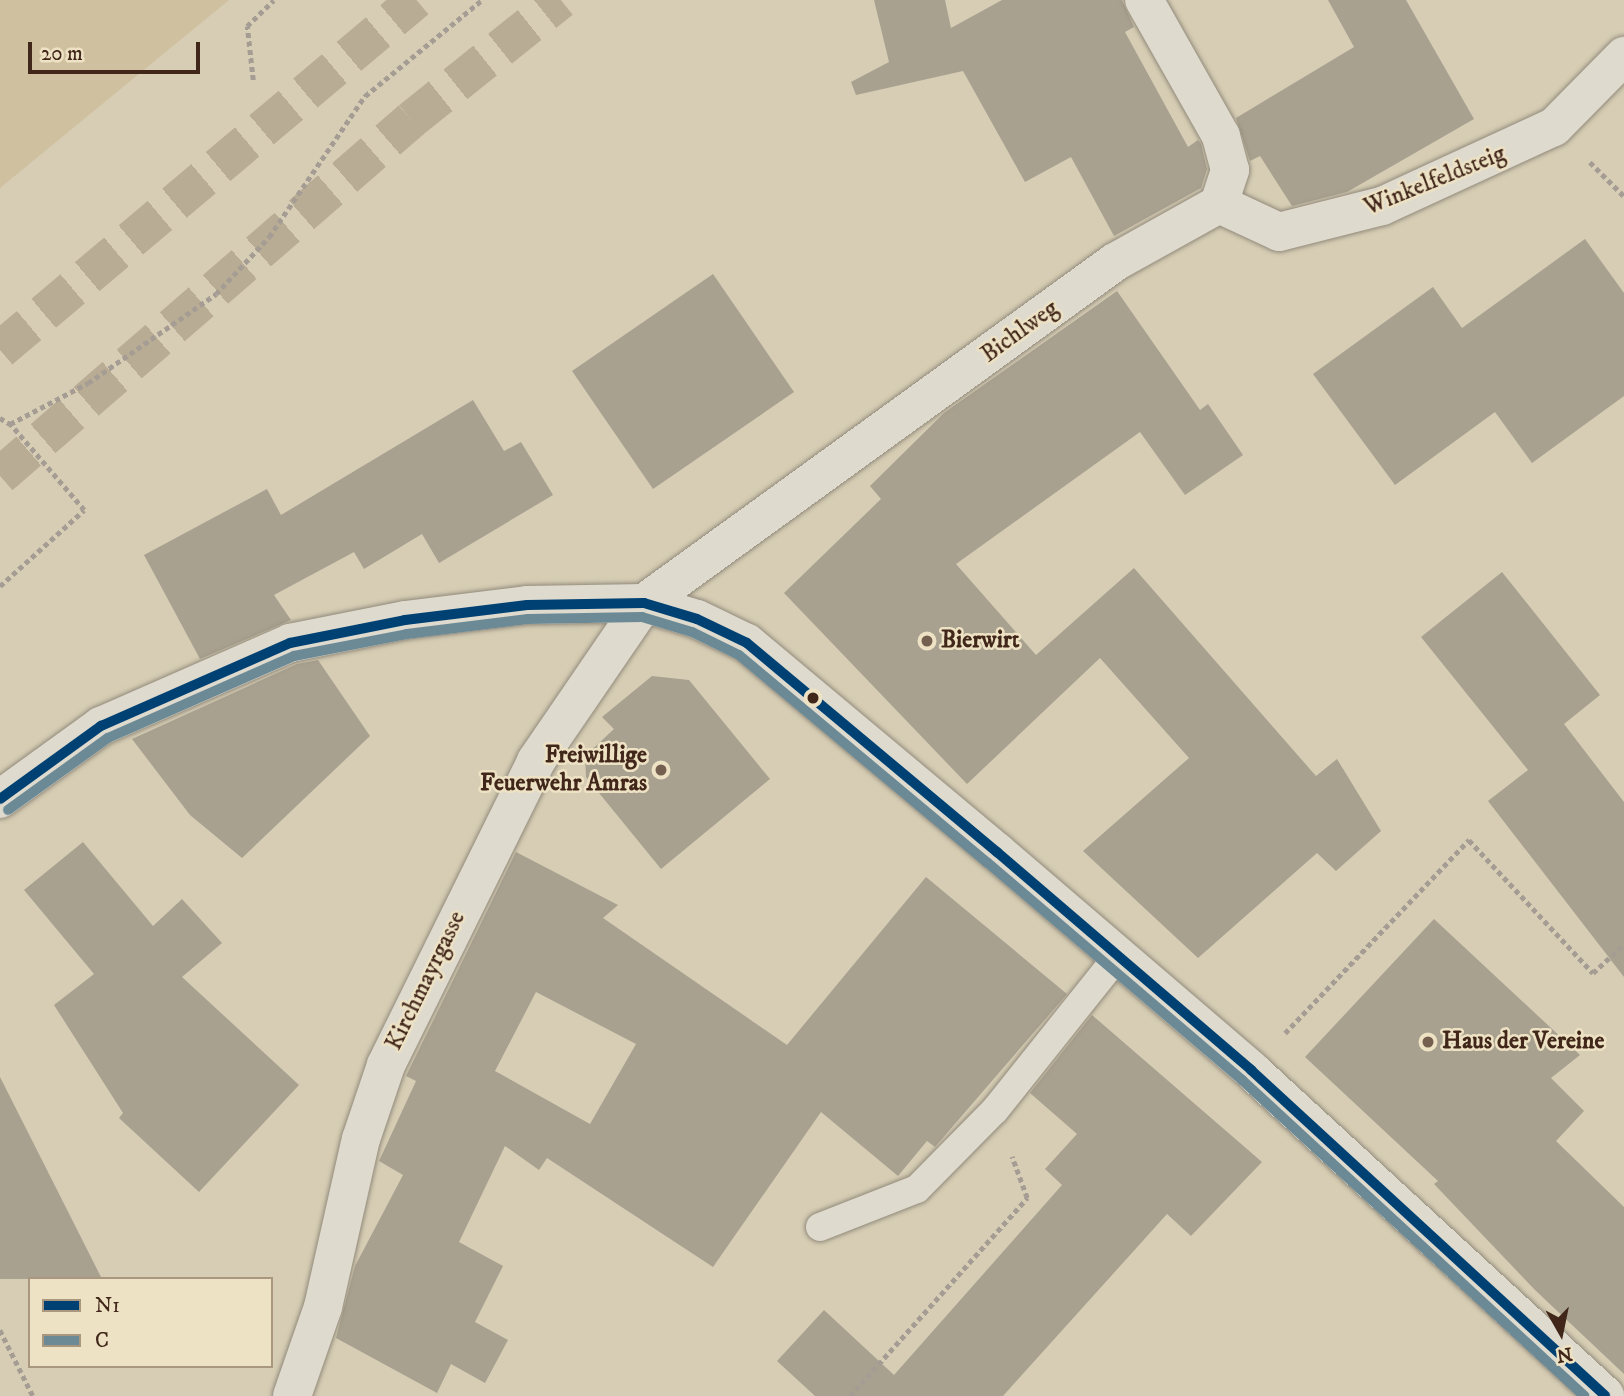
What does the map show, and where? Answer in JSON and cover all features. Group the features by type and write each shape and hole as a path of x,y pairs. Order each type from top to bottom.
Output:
{"street":[{"path":"1144,0 1221,136 1230,170 1219,204"},
{"name":"Winkelfeldsteig","path":"1219,204 1279,232 1382,206 1554,127 1624,56"},
{"name":"Bichlweg","path":"644,603 1115,262 1219,204"},
{"path":"0,799 101,726 290,643 467,611 644,603 697,619 747,643 1251,1070 1605,1396"},
{"name":"Kirchmayrgasse","path":"292,1396 323,1307 361,1139 386,1065 536,761 644,603"}],"lane":[{"path":"820,1227 917,1189 995,1110 1117,957"}],"path":[{"path":"253,80 247,26 274,0"},
{"path":"10,424 122,363 216,294 269,237 365,96 482,0"},
{"path":"0,418 10,424 84,510 0,586"},
{"path":"1251,1070 1469,841 1593,973 1624,944"},
{"path":"850,1396 1027,1198 995,1110"},
{"path":"0,1330 33,1396"}],"shaded area":[{"path":"0,0 229,0 0,188"}],"building":[{"path":"874,0 945,0 951,28 1002,0 1122,0 1134,27 1125,32 1188,147 1198,140 1201,144 1207,169 1201,188 1114,236 1071,157 1025,182 963,71 856,95 851,82 889,62"},
{"path":"1328,0 1406,0 1474,119 1347,192 1292,206 1260,156 1250,161 1236,118 1354,47"},
{"path":"1585,239 1624,293 1624,396 1532,463 1495,412 1395,485 1313,374 1433,287 1462,328"},
{"path":"713,274 794,392 653,489 572,371"},
{"path":"1117,291 1200,410 1208,404 1243,455 1185,495 1140,432 956,564 1036,655 1134,568 1316,776 1337,759 1381,831 1336,871 1317,853 1198,958 1083,851 1189,758 1100,658 967,784 784,593 881,499 870,486 944,413"},
{"path":"473,400 504,451 521,442 553,495 439,563 422,534 364,569 354,552 274,595 291,620 200,659 144,555 267,489 281,515"},
{"path":"1502,572 1600,695 1564,724 1624,802 1624,977 1488,801 1528,770 1421,637"},
{"path":"318,660 370,736 242,858 190,815 132,739 297,664"},
{"path":"652,676 689,680 770,779 661,869 586,777 585,756 614,729 602,717"},
{"path":"83,842 153,926 182,899 222,943 182,977 299,1085 199,1192 119,1118 123,1113 54,1005 94,974 24,890"},
{"path":"516,852 618,905 603,918 787,1045 926,877 1067,994 935,1147 927,1141 898,1176 821,1112 713,1267 547,1158 539,1170 505,1146 459,1242 503,1266 475,1322 508,1340 485,1383 451,1364 437,1393 336,1338 355,1266 403,1175 379,1161 416,1081 406,1076","holes":["536,992 636,1044 590,1124 495,1071"]},
{"path":"1434,919 1580,1055 1551,1078 1584,1111 1556,1141 1624,1207 1624,1374 1535,1290 1434,1184 1438,1181 1305,1057"},
{"path":"1092,1015 1262,1162 1191,1236 1167,1214 1003,1396 815,1396 777,1361 824,1310 894,1375 1062,1185 1045,1169 1077,1134 1030,1093"},
{"path":"0,1077 101,1277 0,1279"}],"tunnel":[{"path":"0,350 416,0"},
{"path":"0,476 411,120 561,0"}],"transit line":[{"name":"N1","path":"0,799 101,726 290,643 405,620 527,605 644,603 697,619 747,643 997,852 1251,1070 1605,1396"},
{"name":"C","path":"8,810 108,738 294,656 407,634 528,619 642,617 692,632 739,655 1242,1080 1584,1396"}],"place":[{"name":"Bierwirt","path":"927,641"},
{"name":"Freiwillige Feuerwehr Amras","path":"661,770"},
{"name":"Haus der Vereine","path":"1428,1042"}]}
